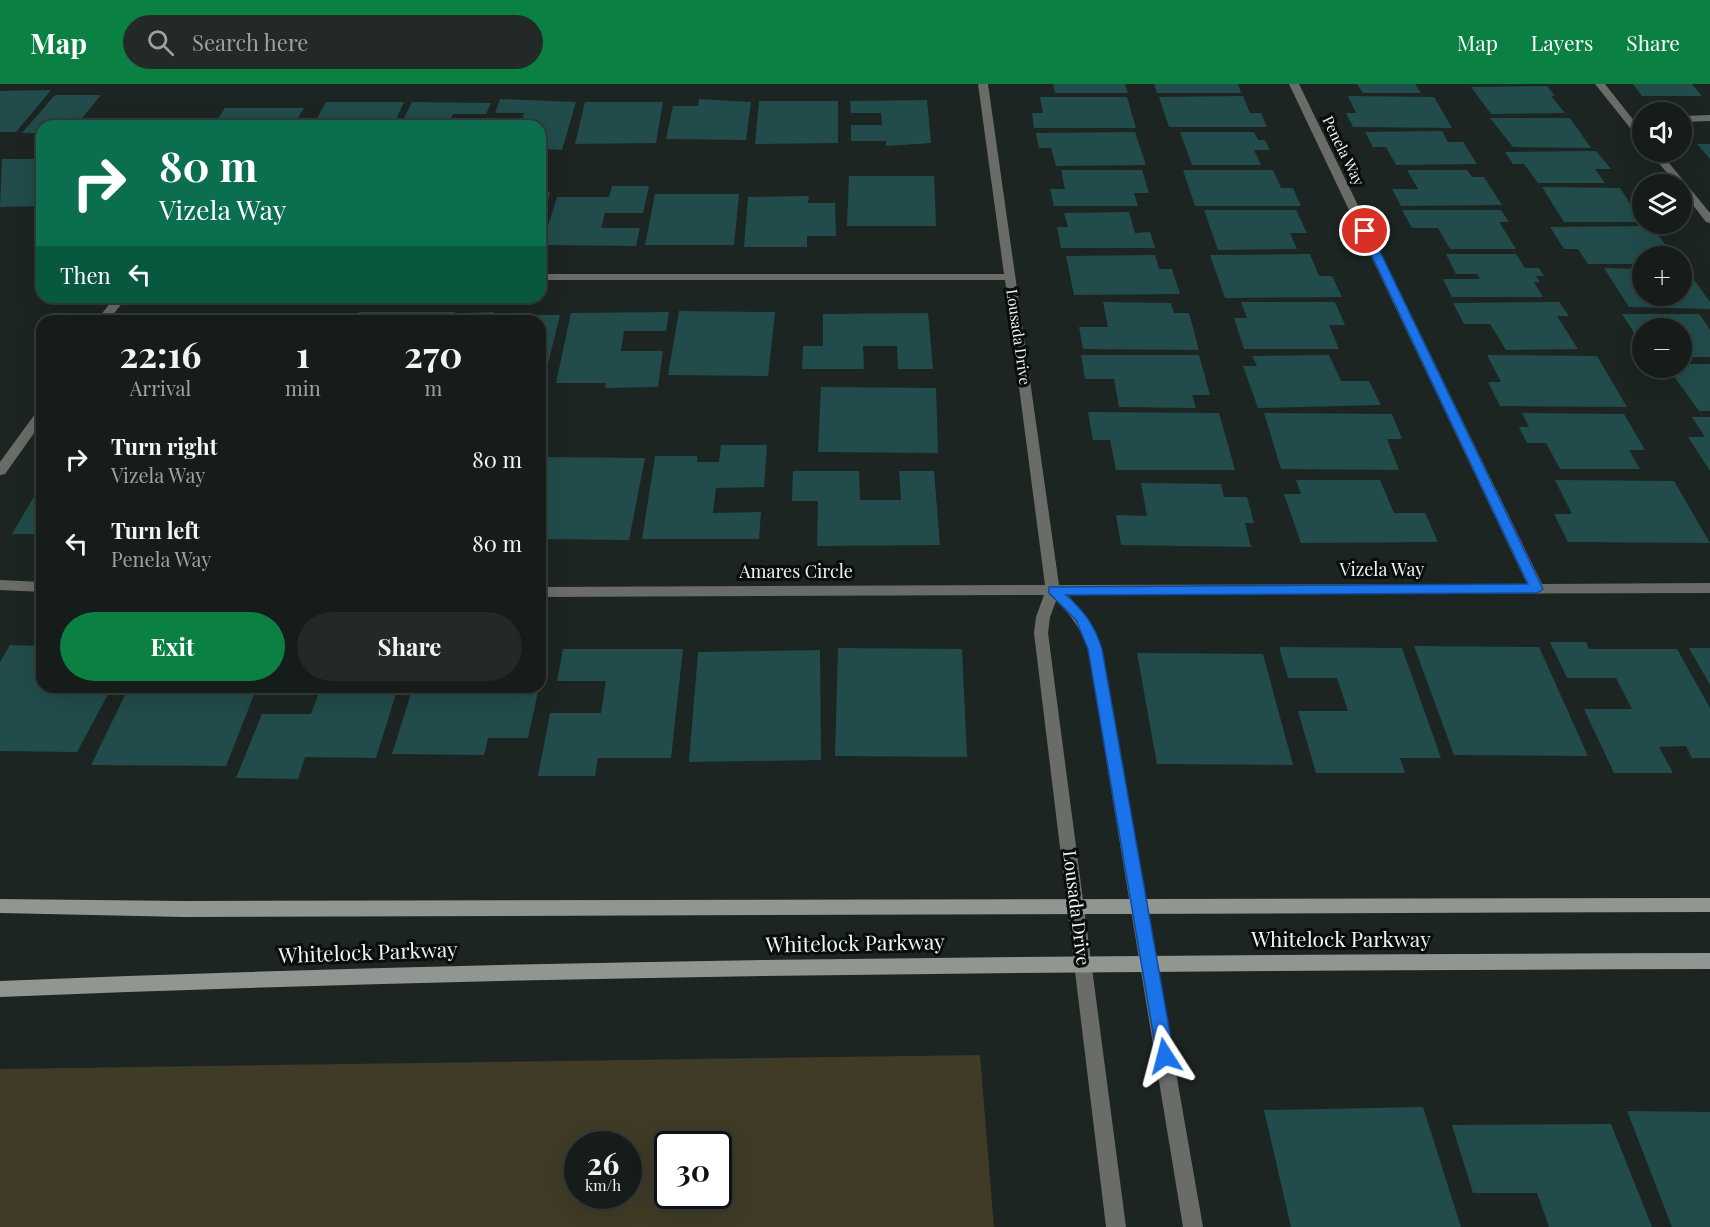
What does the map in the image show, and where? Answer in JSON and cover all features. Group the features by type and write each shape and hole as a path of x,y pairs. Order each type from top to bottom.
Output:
{"main road":[{"name":"Whitelock Parkway","path":"0,906 173,909 1076,909 1710,905"},
{"name":"Whitelock Parkway","path":"0,989 163,981 508,972 1083,963 1710,962"}],"street":[{"name":"Lousada Drive","path":"983,84 1053,590 1043,617 1041,633 1116,1227"},
{"name":"Penela Way","path":"1294,84 1537,589"},
{"path":"1600,84 1632,124"},
{"path":"1692,119 1710,118"},
{"path":"1662,162 1672,174"},
{"path":"1692,198 1710,220"},
{"path":"546,277 1010,277"},
{"path":"0,471 36,421"},
{"path":"0,585 36,587"},
{"name":"Vizela Way","path":"1053,590 1710,588"},
{"path":"1053,590 1080,616 1090,632 1095,649 1194,1227"},
{"name":"Amares Circle","path":"546,592 1053,590"}],"shaded area":[{"path":"980,1055 994,1227 0,1227 0,1069"}],"building":[{"path":"1053,84 1125,84 1128,93 1055,93"},
{"path":"1154,84 1238,84 1241,93 1157,93"},
{"path":"1357,84 1415,84 1421,93 1363,93"},
{"path":"1633,84 1692,84 1702,96 1642,96"},
{"path":"1547,86 1555,96 1551,96 1565,113 1491,114 1471,87"},
{"path":"51,90 16,132 0,132 0,91"},
{"path":"55,95 101,95 82,118 117,118 116,120 36,120 36,133 22,133"},
{"path":"1243,96 1250,113 1261,113 1267,127 1169,127 1159,97"},
{"path":"1348,96 1434,97 1452,128 1353,127 1346,113 1356,113"},
{"path":"1040,97 1127,97 1136,128 1034,128 1032,113 1043,113"},
{"path":"500,99 576,102 562,150 546,149 546,120 522,120 524,113 495,113"},
{"path":"699,99 751,102 746,140 666,139 673,106 698,106"},
{"path":"927,100 931,143 886,146 886,141 851,141 851,125 882,125 881,113 851,113 850,101"},
{"path":"759,101 838,101 838,143 755,144"},
{"path":"326,102 404,102 396,120 316,120"},
{"path":"412,102 491,103 486,114 453,114 450,120 403,120"},
{"path":"585,102 663,102 656,143 575,144"},
{"path":"225,108 304,108 297,120 217,120"},
{"path":"1490,118 1570,118 1591,148 1513,147"},
{"path":"1442,131 1448,142 1463,142 1477,164 1396,165 1386,147 1373,147 1365,132"},
{"path":"1135,132 1146,165 1056,166 1051,148 1039,148 1036,133"},
{"path":"1180,132 1254,132 1258,140 1265,140 1270,150 1254,150 1261,165 1192,165"},
{"path":"1697,144 1710,144 1710,159"},
{"path":"1596,151 1611,169 1595,169 1605,183 1538,183 1524,164 1513,164 1505,152"},
{"path":"2,159 36,159 36,206 0,207"},
{"path":"1061,170 1142,170 1149,193 1134,193 1138,206 1054,206 1050,189 1065,189"},
{"path":"1183,170 1273,170 1281,188 1293,188 1301,206 1195,206"},
{"path":"1407,170 1467,170 1472,177 1484,177 1502,205 1401,206 1392,189 1418,189"},
{"path":"849,176 934,176 936,226 847,226"},
{"path":"612,186 649,186 643,213 605,213 601,228 640,228 636,246 546,245 546,232 557,197 609,197"},
{"path":"1542,187 1620,188 1632,207 1632,222 1564,222"},
{"path":"546,192 550,192 546,207"},
{"path":"655,194 739,194 734,245 645,245"},
{"path":"809,196 808,203 835,203 836,236 807,236 807,247 744,247 748,197"},
{"path":"1204,210 1296,210 1307,233 1290,233 1297,249 1218,250"},
{"path":"1402,210 1501,210 1509,222 1499,222 1516,249 1450,249 1438,228 1412,228"},
{"path":"1129,212 1135,233 1150,232 1155,248 1061,248 1057,227 1068,227 1064,213"},
{"path":"1632,226 1632,234 1657,234 1666,246 1632,246 1632,264 1588,264 1578,249 1564,249 1550,227"},
{"path":"1310,254 1319,276 1332,276 1342,297 1225,298 1210,255"},
{"path":"1446,254 1516,254 1525,268 1539,268 1544,276 1536,276 1540,282 1534,282 1543,297 1452,297 1443,279 1480,279 1477,274 1456,274"},
{"path":"1155,255 1159,269 1172,269 1180,294 1074,295 1066,256"},
{"path":"1604,268 1632,269 1632,306 1692,306 1692,277 1710,302 1710,309 1629,307"},
{"path":"1103,302 1171,303 1174,313 1189,313 1199,350 1083,349 1079,327 1108,327"},
{"path":"1241,302 1335,302 1345,325 1329,325 1339,349 1244,349 1234,318 1247,318"},
{"path":"1559,302 1569,316 1557,316 1578,349 1506,350 1490,324 1464,324 1453,303"},
{"path":"679,311 775,312 768,376 668,375"},
{"path":"359,312 455,312 454,315 358,315"},
{"path":"494,312 493,315 465,315 466,313"},
{"path":"669,312 666,331 624,331 621,351 663,351 658,387 605,388 606,383 556,383 571,313"},
{"path":"928,313 933,369 898,369 897,346 863,346 864,369 802,369 803,346 823,346 823,314"},
{"path":"253,314 349,314 348,315"},
{"path":"1622,314 1699,314 1710,330 1710,357 1692,357 1692,318 1632,318 1632,330"},
{"path":"546,315 560,315 546,372"},
{"path":"1081,355 1199,355 1210,395 1192,395 1196,408 1119,407 1114,379 1085,379"},
{"path":"1329,355 1341,381 1369,381 1381,405 1258,408 1243,366 1257,366 1252,356"},
{"path":"1487,355 1597,356 1627,407 1500,406 1488,382 1501,382"},
{"path":"1692,364 1710,364 1710,411 1699,411 1675,378 1692,378"},
{"path":"821,387 936,388 938,453 818,452"},
{"path":"1088,412 1219,413 1235,470 1116,470 1110,440 1093,440"},
{"path":"1264,413 1392,414 1402,439 1387,439 1399,470 1281,469"},
{"path":"1522,413 1624,414 1645,450 1629,450 1640,469 1560,469 1546,443 1527,443 1519,427 1529,427"},
{"path":"1692,417 1710,417 1710,471 1688,437 1705,437"},
{"path":"721,445 767,445 764,487 716,488 713,513 761,512 759,539 642,539 655,456 697,456 697,462 719,462"},
{"path":"546,457 645,458 629,540 546,539"},
{"path":"793,471 859,471 860,500 901,500 899,471 934,471 940,545 817,546 818,501 792,501"},
{"path":"1296,480 1380,480 1394,513 1425,513 1438,542 1301,543 1284,494 1301,494"},
{"path":"1555,480 1674,481 1710,543 1568,542 1554,514 1572,514"},
{"path":"1141,483 1221,484 1224,497 1247,497 1254,523 1245,523 1251,547 1121,545 1116,515 1147,516"},
{"path":"36,493 36,534 12,534"},
{"path":"1550,642 1586,642 1589,649 1677,649 1710,708 1710,758 1692,758 1686,746 1659,747 1673,773 1614,773 1584,709 1632,709 1616,678 1567,678"},
{"path":"10,645 36,646 36,693 109,693 77,752 0,751 0,662"},
{"path":"1414,646 1539,647 1588,756 1454,755"},
{"path":"1279,647 1402,648 1441,758 1400,758 1405,773 1316,773 1298,711 1348,711 1337,678 1288,678"},
{"path":"838,648 962,649 967,757 835,756"},
{"path":"1689,648 1710,648 1710,685"},
{"path":"563,649 683,649 671,758 598,758 595,776 538,776 550,713 601,713 606,681 557,681"},
{"path":"820,650 821,760 689,762 698,652"},
{"path":"1137,653 1263,654 1293,765 1157,764"},
{"path":"126,693 255,693 226,766 91,765"},
{"path":"319,693 396,693 376,758 305,757 298,779 236,778 262,714 311,714"},
{"path":"411,693 538,693 528,738 488,738 484,755 392,754"},
{"path":"1423,1107 1461,1227 1291,1227 1264,1110"},
{"path":"1627,1111 1710,1112 1710,1227 1672,1227"},
{"path":"1611,1124 1652,1227 1549,1227 1537,1193 1473,1193 1452,1125"}],"route":[{"path":"1165,1056 1095,649 1090,632 1080,616 1053,590 1537,589 1365,231"}]}
